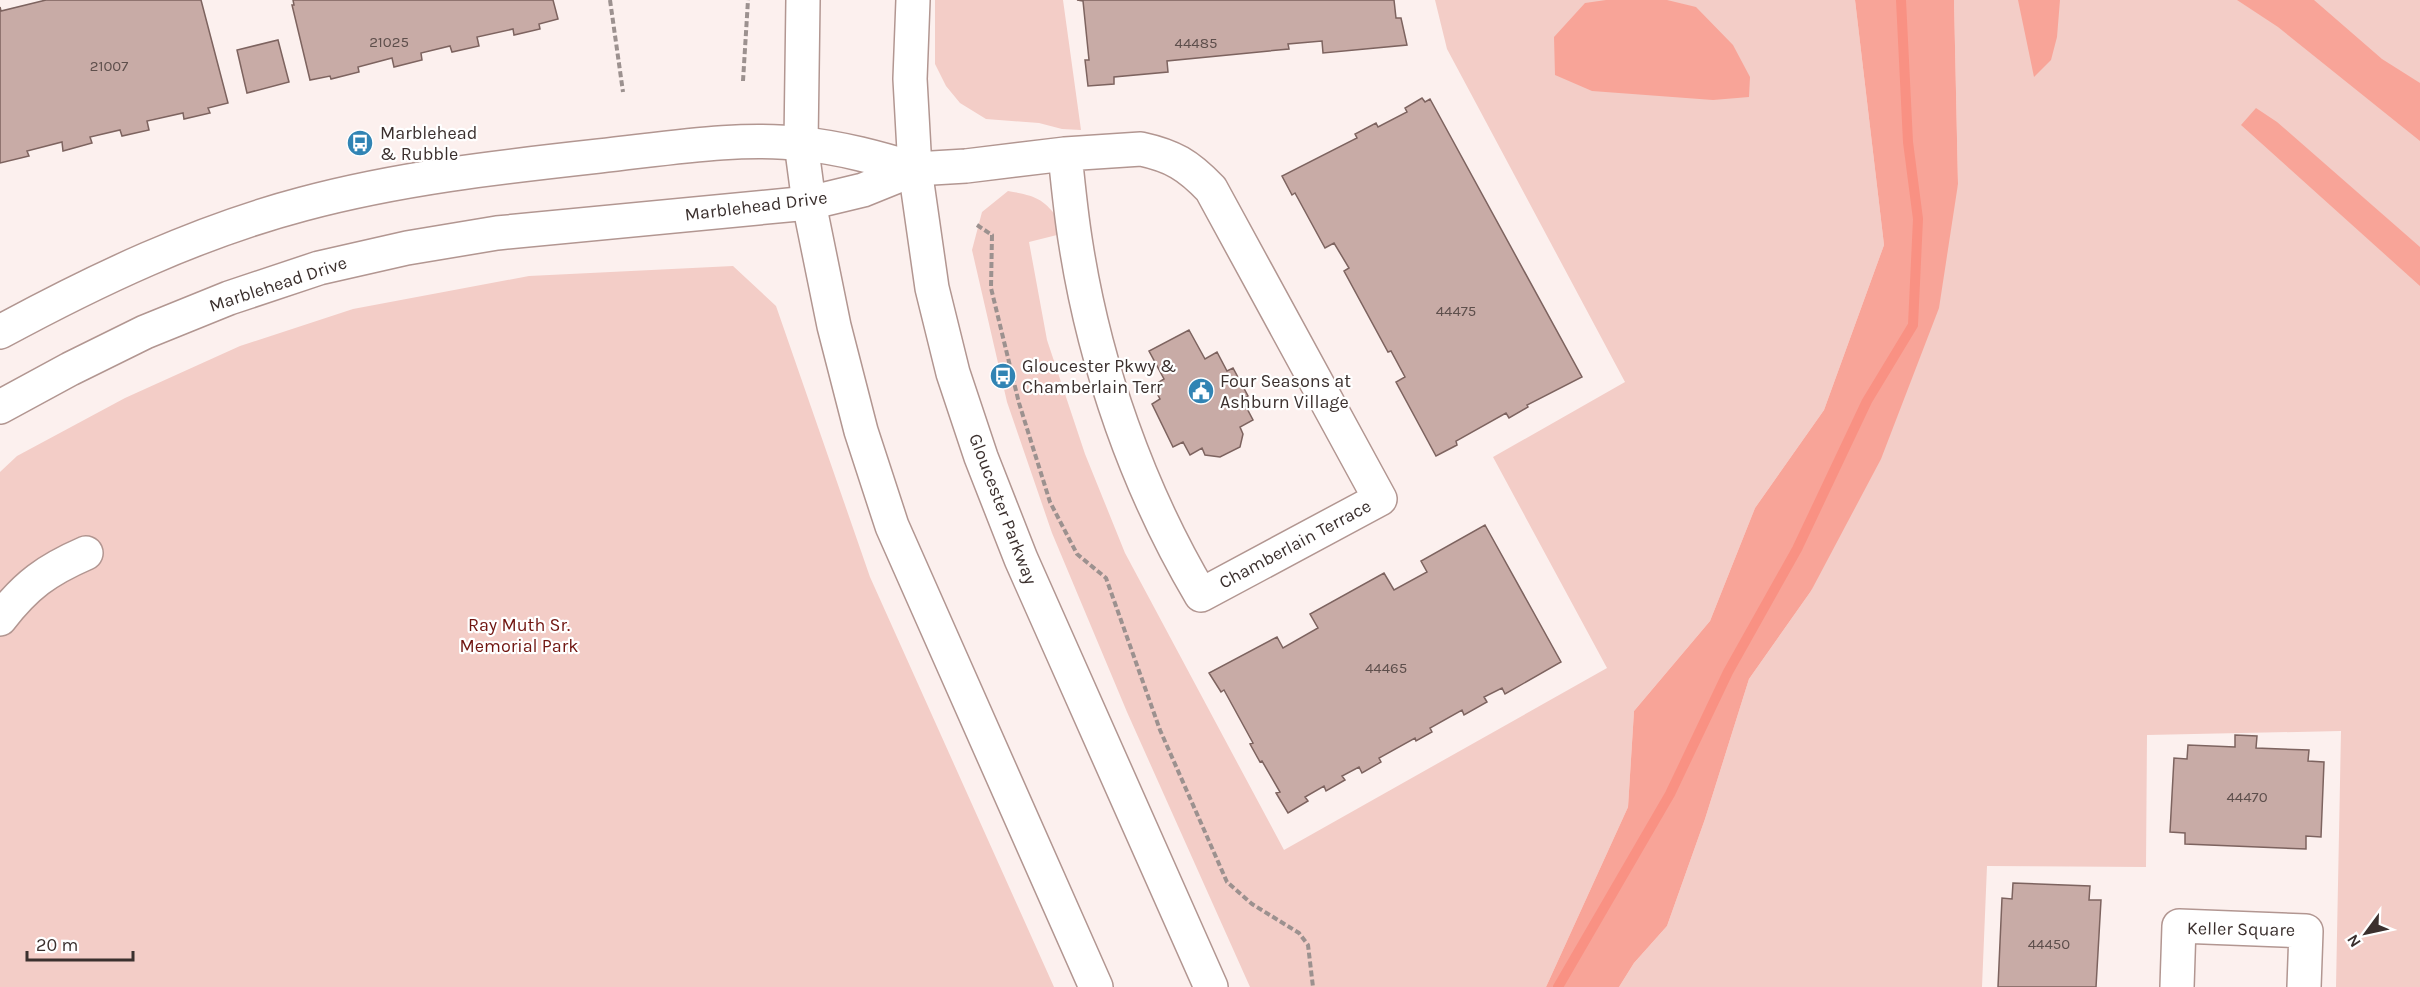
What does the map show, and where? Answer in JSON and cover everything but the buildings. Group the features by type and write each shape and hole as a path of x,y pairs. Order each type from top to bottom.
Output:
{"street":[{"path":"803,0 801,143 809,203 832,315 861,431 892,526 1096,987"},
{"name":"Gloucester Parkway","path":"913,0 910,79 915,169 932,288 953,373 981,457 1026,570 1211,987"},
{"path":"0,332 60,299 117,272 205,236 301,204 394,183 489,168 746,142 801,143 854,151 915,169"},
{"name":"Chamberlain Terrace","path":"915,169 1065,154 1141,149 1167,155 1192,169 1211,189 1380,499 1201,595 1155,506 1121,422 1094,334 1076,245 1065,154"},
{"name":"Marblehead Drive","path":"0,407 145,332 229,298 319,268 407,248 498,233 809,203 863,190 915,169"},
{"path":"0,619 19,595 41,575 86,554"},
{"name":"Keller Square","path":"2176,987 2179,926 2306,931 2304,987"}],"path":[{"path":"610,0 623,92"},
{"path":"743,81 748,0"},
{"path":"978,225 992,235 991,288 1019,403 1050,502 1077,554 1106,578 1160,730 1227,882 1252,904 1299,933 1308,945 1313,987"}],"green space":[{"path":"935,0 1063,0 1081,130 1062,129 1039,123 986,119 960,103 946,86 935,64"},
{"path":"1435,0 1855,0 1884,245 1824,410 1755,508 1710,621 1634,711 1628,807 1546,987 1250,987 1127,712 1052,533 1007,402 972,250 982,212 1008,191 1038,199 1049,207 1060,221 1057,235 1029,242 1047,340 1085,454 1125,553 1284,850 1607,668 1493,457 1625,382 1447,49"},
{"path":"1954,0 2420,0 2420,987 2336,987 2341,731 2147,735 2146,867 1987,866 1982,987 1619,987 1634,963 1667,926 1705,819 1749,679 1811,591 1958,184"},
{"name":"Ray Muth Sr. Memorial Park","path":"733,266 776,306 870,577 1054,987 0,987 0,472 17,456 125,398 240,346 353,309 529,276"}],"shaded area":[{"path":"1606,0 1667,0 1696,7 1733,45 1750,77 1749,97 1713,100 1592,91 1555,75 1554,37 1585,3"},
{"path":"1855,0 1954,0 1958,184 1939,308 1881,459 1811,591 1749,679 1705,819 1667,926 1634,963 1619,987 1546,987 1628,807 1634,711 1710,621 1755,508 1824,410 1884,245"},
{"path":"2018,0 2060,0 2057,37 2051,60 2034,77"},
{"path":"2237,0 2314,0 2382,59 2420,83 2420,141 2278,27"},
{"path":"2256,108 2277,122 2420,247 2420,286 2241,125"}],"waterway":[{"path":"1558,987 1670,794 1728,672 1797,549 1867,401 1913,325 1918,219 1908,142 1901,0"}],"place":[{"name":"Marblehead & Rubble","path":"360,143"},
{"name":"Gloucester Pkwy & Chamberlain Terr","path":"1003,376"},
{"name":"Four Seasons at Ashburn Village","path":"1201,391"}]}
